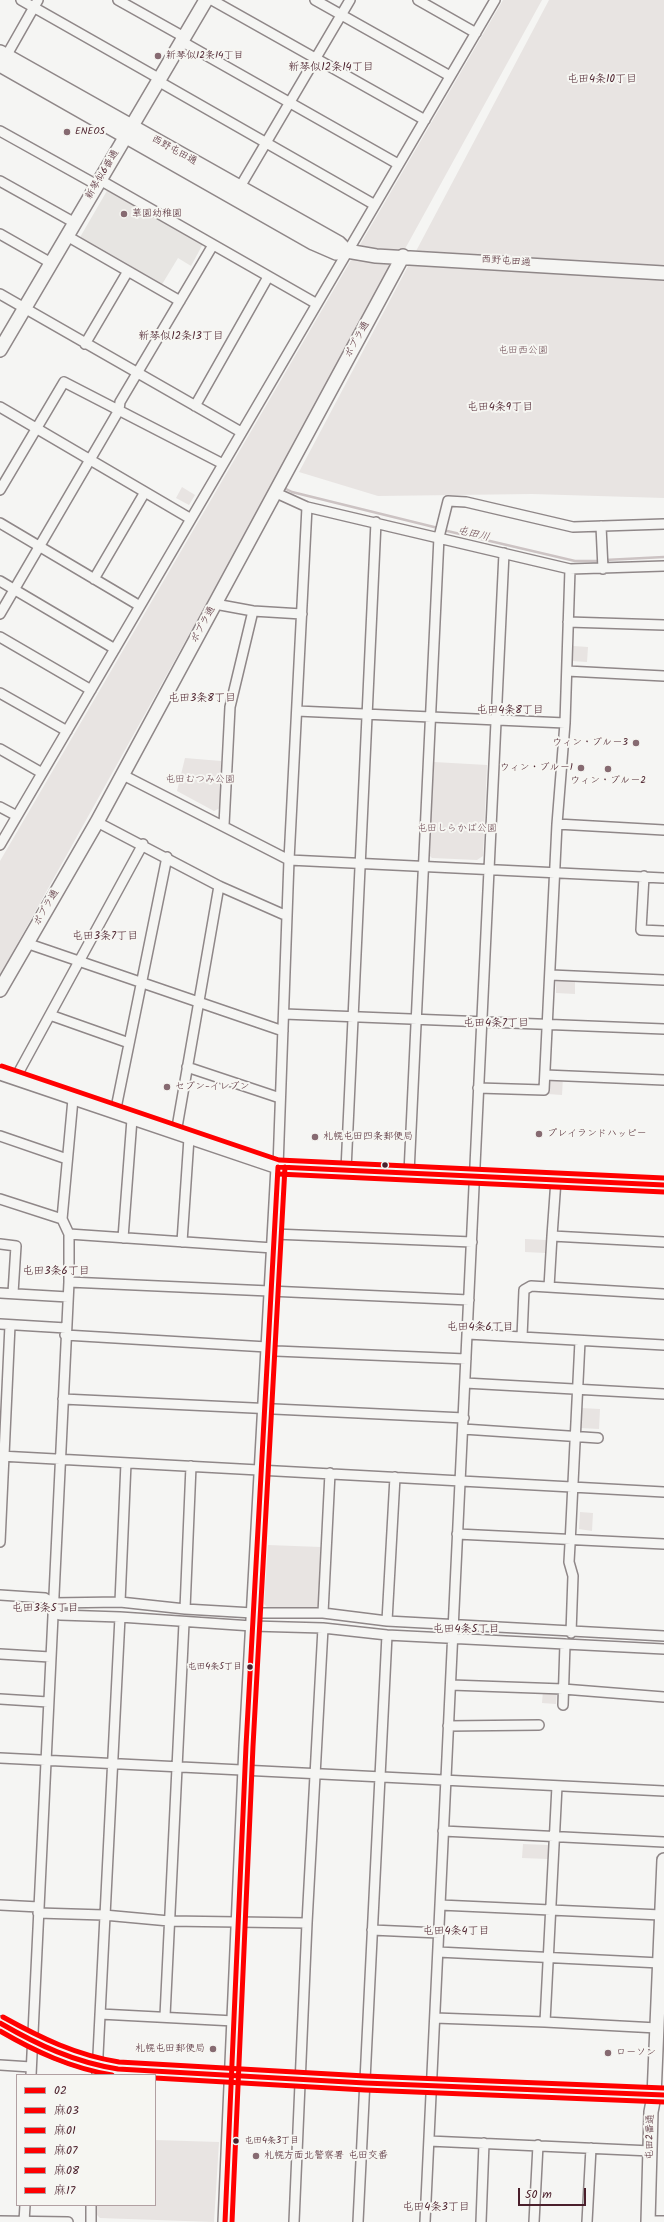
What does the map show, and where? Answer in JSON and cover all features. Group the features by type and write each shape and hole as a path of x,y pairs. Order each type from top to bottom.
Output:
{"street":[{"path":"21,0 36,3 159,80 375,205"},
{"path":"118,0 398,164"},
{"name":"新琴似6番通","path":"0,350 206,0"},
{"path":"212,0 424,120"},
{"path":"315,0 450,76"},
{"path":"237,192 350,0"},
{"path":"418,0 476,33"},
{"path":"0,845 495,0"},
{"path":"2,60 36,3"},
{"name":"西野屯田通","path":"2,60 237,192 313,242 336,253 347,251 376,256 403,256 664,273"},
{"path":"0,131 207,240 213,245 317,304"},
{"path":"0,182 75,223"},
{"path":"0,234 51,263"},
{"path":"67,236 180,301"},
{"path":"0,614 91,460 119,410 120,402 138,374 213,245"},
{"name":"ポプラ通","path":"0,990 123,775 274,492 403,256"},
{"path":"85,344 128,271"},
{"path":"195,406 268,277"},
{"path":"0,294 241,432"},
{"path":"0,490 64,382 223,464"},
{"path":"0,407 191,519"},
{"path":"94,579 145,492"},
{"path":"274,492 307,507 376,522 570,569 664,566"},
{"path":"409,1173 439,537 441,523 448,501 466,502 573,527 664,524"},
{"path":"225,2222 252,1626 278,1167 289,860 307,507"},
{"path":"346,1170 376,522"},
{"path":"0,523 140,606"},
{"path":"601,526 602,569"},
{"path":"425,2222 457,1534 470,1300 478,1088 504,553"},
{"path":"478,1088 544,1090 549,1024 557,824 565,723 570,569"},
{"path":"0,581 115,648"},
{"path":"215,604 253,611 302,614"},
{"path":"224,825 230,707 253,611"},
{"path":"568,622 664,625"},
{"path":"0,637 91,690"},
{"path":"567,671 664,676"},
{"path":"0,693 67,731"},
{"path":"297,711 565,723"},
{"path":"0,750 42,774"},
{"path":"123,775 224,825 289,860 359,865 664,878"},
{"path":"0,806 17,816"},
{"path":"97,822 143,844 219,886 287,916"},
{"path":"557,824 664,830"},
{"path":"15,1079 143,844"},
{"path":"115,1113 140,982 167,857"},
{"path":"644,876 641,930 664,931"},
{"path":"176,1133 219,886"},
{"path":"26,943 199,1003 283,1030"},
{"path":"551,975 664,980"},
{"path":"284,1014 664,1029"},
{"path":"50,1015 129,1044"},
{"path":"187,1067 280,1098"},
{"path":"0,1073 72,1099 278,1167 664,1185"},
{"path":"545,1075 664,1080"},
{"path":"0,2065 31,2071 69,1282 69,1234 62,1219 72,1099"},
{"path":"124,1238 132,1119"},
{"path":"0,1136 67,1159"},
{"path":"182,1242 189,1138"},
{"path":"549,1287 556,1180"},
{"path":"0,1198 62,1219"},
{"path":"69,1234 273,1248"},
{"path":"274,1234 472,1242"},
{"path":"552,1236 664,1242"},
{"path":"0,1244 16,1246 13,1293"},
{"path":"69,1282 470,1300"},
{"path":"522,1337 524,1290 530,1286 664,1294"},
{"path":"0,1292 68,1297"},
{"path":"0,1324 66,1332 267,1347 276,1351 466,1359"},
{"path":"0,1542 2,1456 10,1325"},
{"path":"468,1334 664,1345"},
{"path":"571,1633 573,1576 569,1562 580,1341"},
{"path":"465,1383 664,1394"},
{"path":"63,1399 464,1418"},
{"path":"463,1429 598,1438"},
{"path":"2,1456 460,1480 472,1483 664,1492"},
{"path":"120,1602 126,1463"},
{"path":"185,1609 191,1466"},
{"path":"323,1613 330,1473"},
{"path":"386,1621 395,1477"},
{"path":"457,1534 664,1544"},
{"path":"0,1595 45,1598 53,1603 60,1615 120,1617 184,1623 323,1628 387,1635 664,1649"},
{"path":"53,1603 120,1602 185,1609 253,1613 323,1613 386,1621 453,1624 571,1633 664,1636"},
{"path":"97,2071 120,1617"},
{"path":"165,2016 184,1623"},
{"path":"294,2222 307,1923 323,1628"},
{"path":"358,2222 387,1635"},
{"path":"563,1705 565,1644"},
{"path":"0,1654 50,1657"},
{"path":"451,1685 563,1689 664,1697"},
{"path":"0,1699 48,1702"},
{"path":"448,1726 539,1725"},
{"path":"0,1758 664,1791"},
{"path":"545,2022 557,1786"},
{"path":"443,1831 664,1842"},
{"name":"屯田2番通","path":"648,2221 651,2112 659,2096 657,2028 664,1860"},
{"path":"440,1904 661,1915"},
{"path":"0,1905 38,1910 169,1921 307,1923"},
{"path":"372,1930 438,1933"},
{"path":"438,1952 660,1964"},
{"path":"100,2014 165,2016 234,2021"},
{"path":"435,2018 657,2028"},
{"path":"0,2024 50,2052 97,2071 659,2096"},
{"path":"429,2141 651,2150"},
{"path":"481,2222 484,2143"},
{"path":"534,2222 538,2146"},
{"path":"587,2222 591,2148"},
{"path":"24,2221 25,2206"},
{"path":"91,2206 91,2222"},
{"path":"0,2221 68,2222"},
{"path":"648,2221 664,2221"}],"shaded area":[{"name":"華園幼稚園","path":"108,189 204,242 191,266 178,258 161,286 79,239"}],"green space":[{"path":"503,0 542,0 362,327 298,436 0,975 0,861"},
{"name":"屯田西公園","path":"549,0 664,0 664,498 532,494 378,496 299,472"},
{"path":"182,487 195,495 189,505 176,498"},
{"path":"573,646 588,647 587,662 572,661"},
{"name":"屯田むつみ公園","path":"185,758 221,761 220,808 214,811 177,791"},
{"name":"屯田しらかば公園","path":"434,762 487,765 483,856 477,860 432,858 429,855"},
{"path":"556,977 575,978 575,994 556,993"},
{"path":"548,1076 563,1077 562,1095 548,1094"},
{"path":"525,1239 546,1240 545,1253 525,1252"},
{"path":"581,1408 600,1409 599,1429 580,1428"},
{"path":"580,1512 593,1513 592,1531 579,1529"},
{"path":"268,1545 321,1547 318,1606 315,1609 267,1607 264,1604"},
{"path":"543,1690 557,1691 556,1704 542,1703"},
{"path":"523,1844 548,1845 548,1859 522,1858"},
{"path":"156,2140 219,2142 214,2222 100,2218 97,2215 97,2206 156,2206"}],"waterway":[{"name":"屯田川","path":"284,488 292,492 438,528"},
{"name":"屯田川","path":"443,530 575,561 600,561"},
{"name":"屯田川","path":"605,560 664,557"}],"transit line":[{"name":"麻01","path":"2,1066 279,1160 664,1178"},
{"name":"02","path":"278,1167 664,1185"},
{"name":"02","path":"225,2222 246,1746 278,1167"},
{"name":"麻03","path":"232,2222 253,1746 285,1167"},
{"name":"麻03","path":"278,1174 664,1192"},
{"name":"麻17","path":"3,2017 59,2045 88,2055 119,2062 365,2076 664,2088"},
{"name":"麻07","path":"0,2023 57,2052 86,2062 118,2069 365,2083 664,2095"},
{"name":"麻08","path":"0,2031 27,2046 68,2064 107,2074"},
{"name":"麻08","path":"156,2078 365,2090 664,2102"}],"place":[{"name":"新琴似12条14丁目","path":"158,56"},
{"name":"ENEOS","path":"67,132"},
{"name":"華園幼稚園","path":"124,214"},
{"name":"ウィン・ブルー3","path":"636,743"},
{"name":"ウィン・ブルー1","path":"581,768"},
{"name":"ウィン・ブルー2","path":"608,769"},
{"name":"セブン-イレブン","path":"167,1087"},
{"name":"プレイランドハッピー","path":"539,1134"},
{"name":"札幌屯田四条郵便局","path":"315,1137"},
{"name":"屯田4条5丁目","path":"250,1667"},
{"name":"札幌屯田郵便局","path":"213,2049"},
{"name":"ローソン","path":"608,2053"},
{"name":"屯田4条3丁目","path":"236,2141"},
{"name":"札幌方面北警察署 屯田交番","path":"256,2156"}],"district":[{"name":"新琴似12条14丁目","path":"331,68"},
{"name":"屯田4条10丁目","path":"602,80"},
{"name":"新琴似12条13丁目","path":"181,337"},
{"name":"屯田4条9丁目","path":"500,408"},
{"name":"屯田3条8丁目","path":"202,699"},
{"name":"屯田4条8丁目","path":"510,711"},
{"name":"屯田3条7丁目","path":"105,937"},
{"name":"屯田4条7丁目","path":"496,1024"},
{"name":"屯田3条6丁目","path":"56,1272"},
{"name":"屯田4条6丁目","path":"480,1328"},
{"name":"屯田3条5丁目","path":"45,1609"},
{"name":"屯田4条5丁目","path":"466,1630"},
{"name":"屯田4条4丁目","path":"456,1932"},
{"name":"屯田4条3丁目","path":"436,2208"}]}
